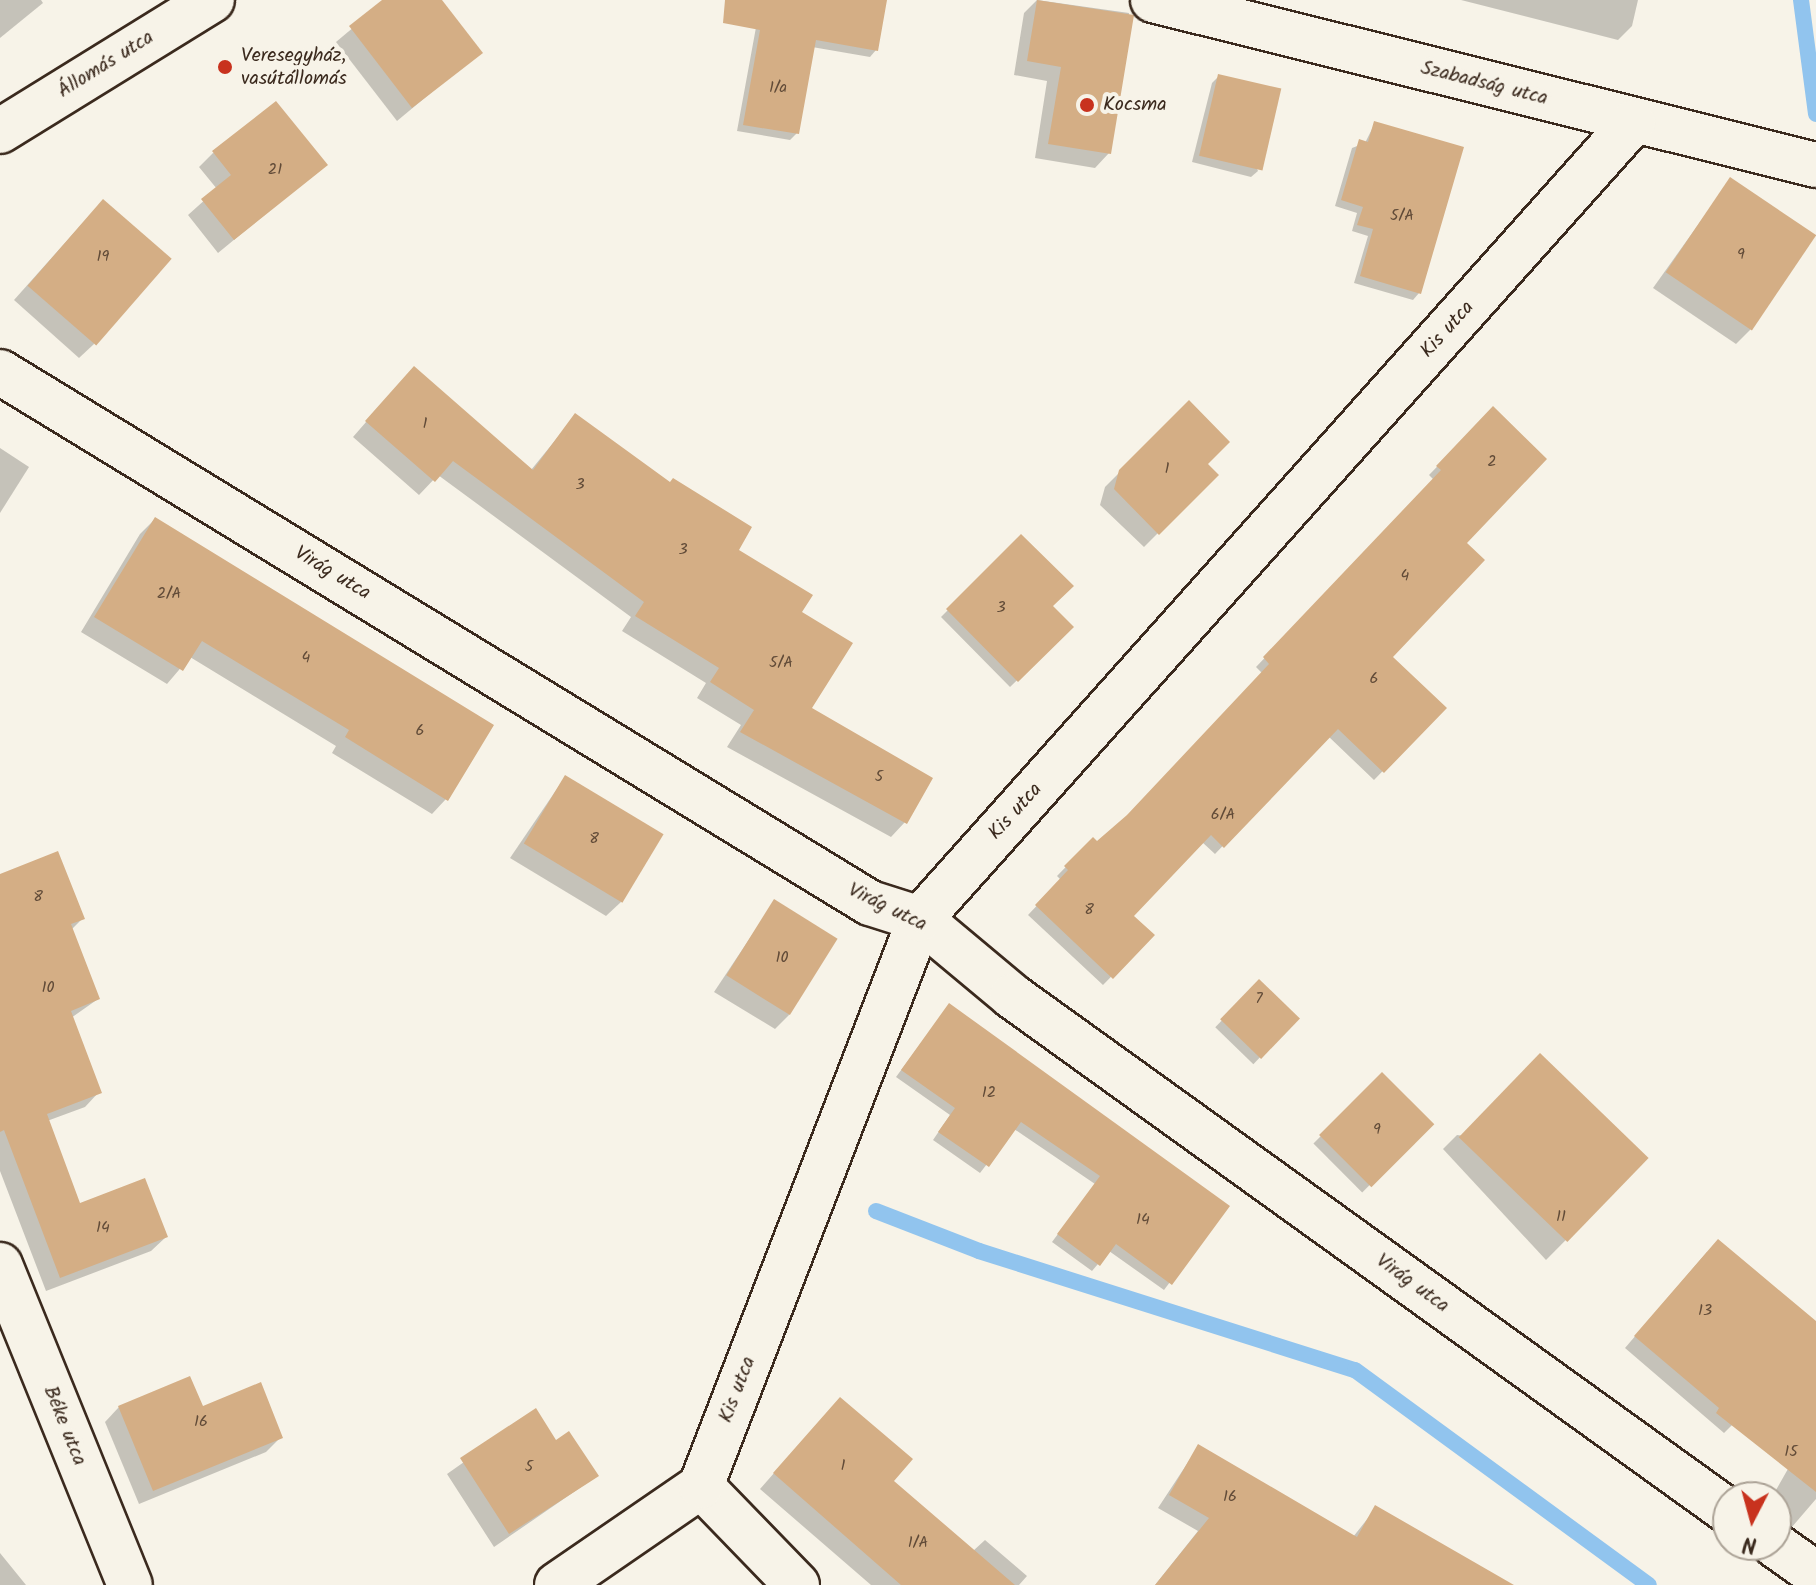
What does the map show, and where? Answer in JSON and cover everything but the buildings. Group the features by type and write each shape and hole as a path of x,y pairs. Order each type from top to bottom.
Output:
{"street":[{"name":"Állomás utca","path":"0,131 212,0"},
{"name":"Szabadság utca","path":"1153,0 1633,122 1816,165"},
{"name":"Kis utca","path":"701,1486 920,919 1633,122"},
{"name":"Virág utca","path":"0,372 870,903 920,919 1012,996 1712,1499"},
{"name":"Béke utca","path":"0,1265 130,1585"},
{"path":"557,1585 701,1486 797,1585"},
{"path":"1792,1557 1816,1574"}],"waterway":[{"path":"1801,0 1816,114"},
{"path":"876,1211 979,1251 1355,1370 1649,1585"}],"place":[{"name":"Veresegyház, vasútállomás","path":"225,67"},
{"name":"Kocsma","path":"1087,105"}]}
